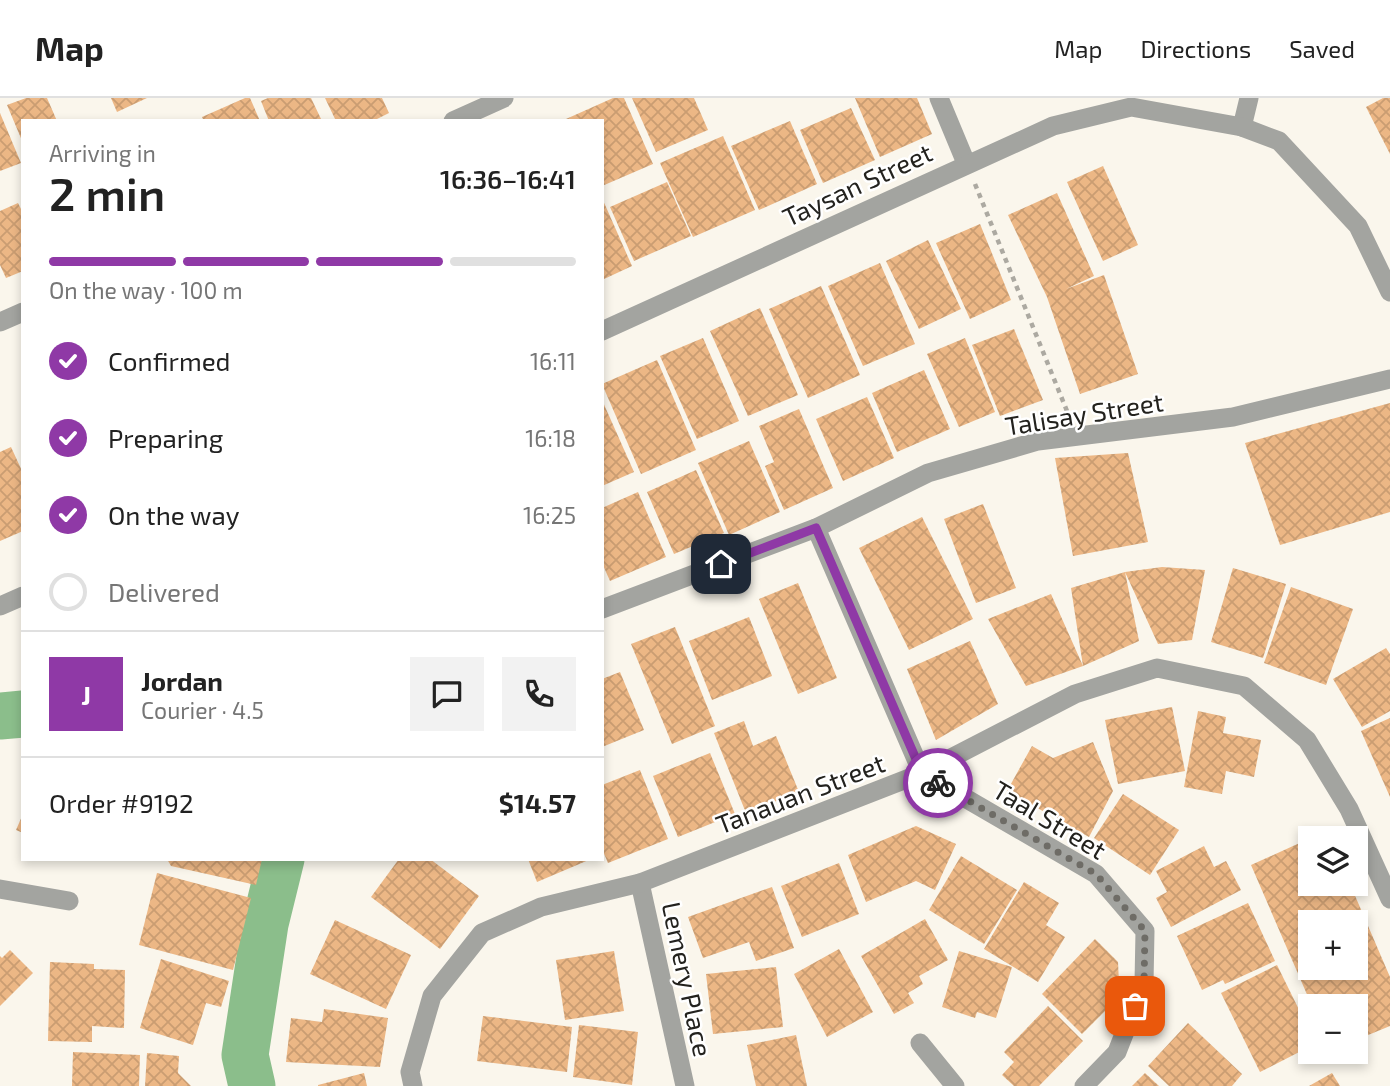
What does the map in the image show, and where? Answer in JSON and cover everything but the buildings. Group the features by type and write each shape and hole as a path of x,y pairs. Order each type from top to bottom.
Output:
{"street":[{"path":"457,119 504,98"},
{"path":"939,98 966,163"},
{"path":"1242,127 1249,98"},
{"path":"1134,103 1242,127 1279,141 1358,226 1390,292"},
{"name":"Taysan Street","path":"604,330 966,163 1053,126 1134,103"},
{"path":"0,321 21,313"},
{"name":"Talisay Street","path":"604,608 816,528 928,473 1038,441 1233,417 1390,379"},
{"path":"816,528 922,773"},
{"path":"0,606 21,597"},
{"name":"Tanauan Street","path":"413,1086 411,1072 432,996 482,933 541,907 640,883 922,773 1075,694 1157,668 1244,686 1307,740 1349,808 1390,900"},
{"name":"Taal Street","path":"922,773 1096,874 1145,931 1144,983 1117,1052 1084,1086"},
{"name":"Lemery Place","path":"640,883 685,1086"},
{"path":"0,889 69,901"},
{"path":"920,1043 955,1086"}],"path":[{"path":"966,163 1078,436"}],"waterway":[{"path":"0,716 21,714"},
{"path":"252,1086 245,1055 265,924 281,861"}],"way so far":[{"path":"938,783 1096,874 1145,931 1144,983 1135,1006"}],"route":[{"path":"721,564 816,528 922,773 938,783"}]}
